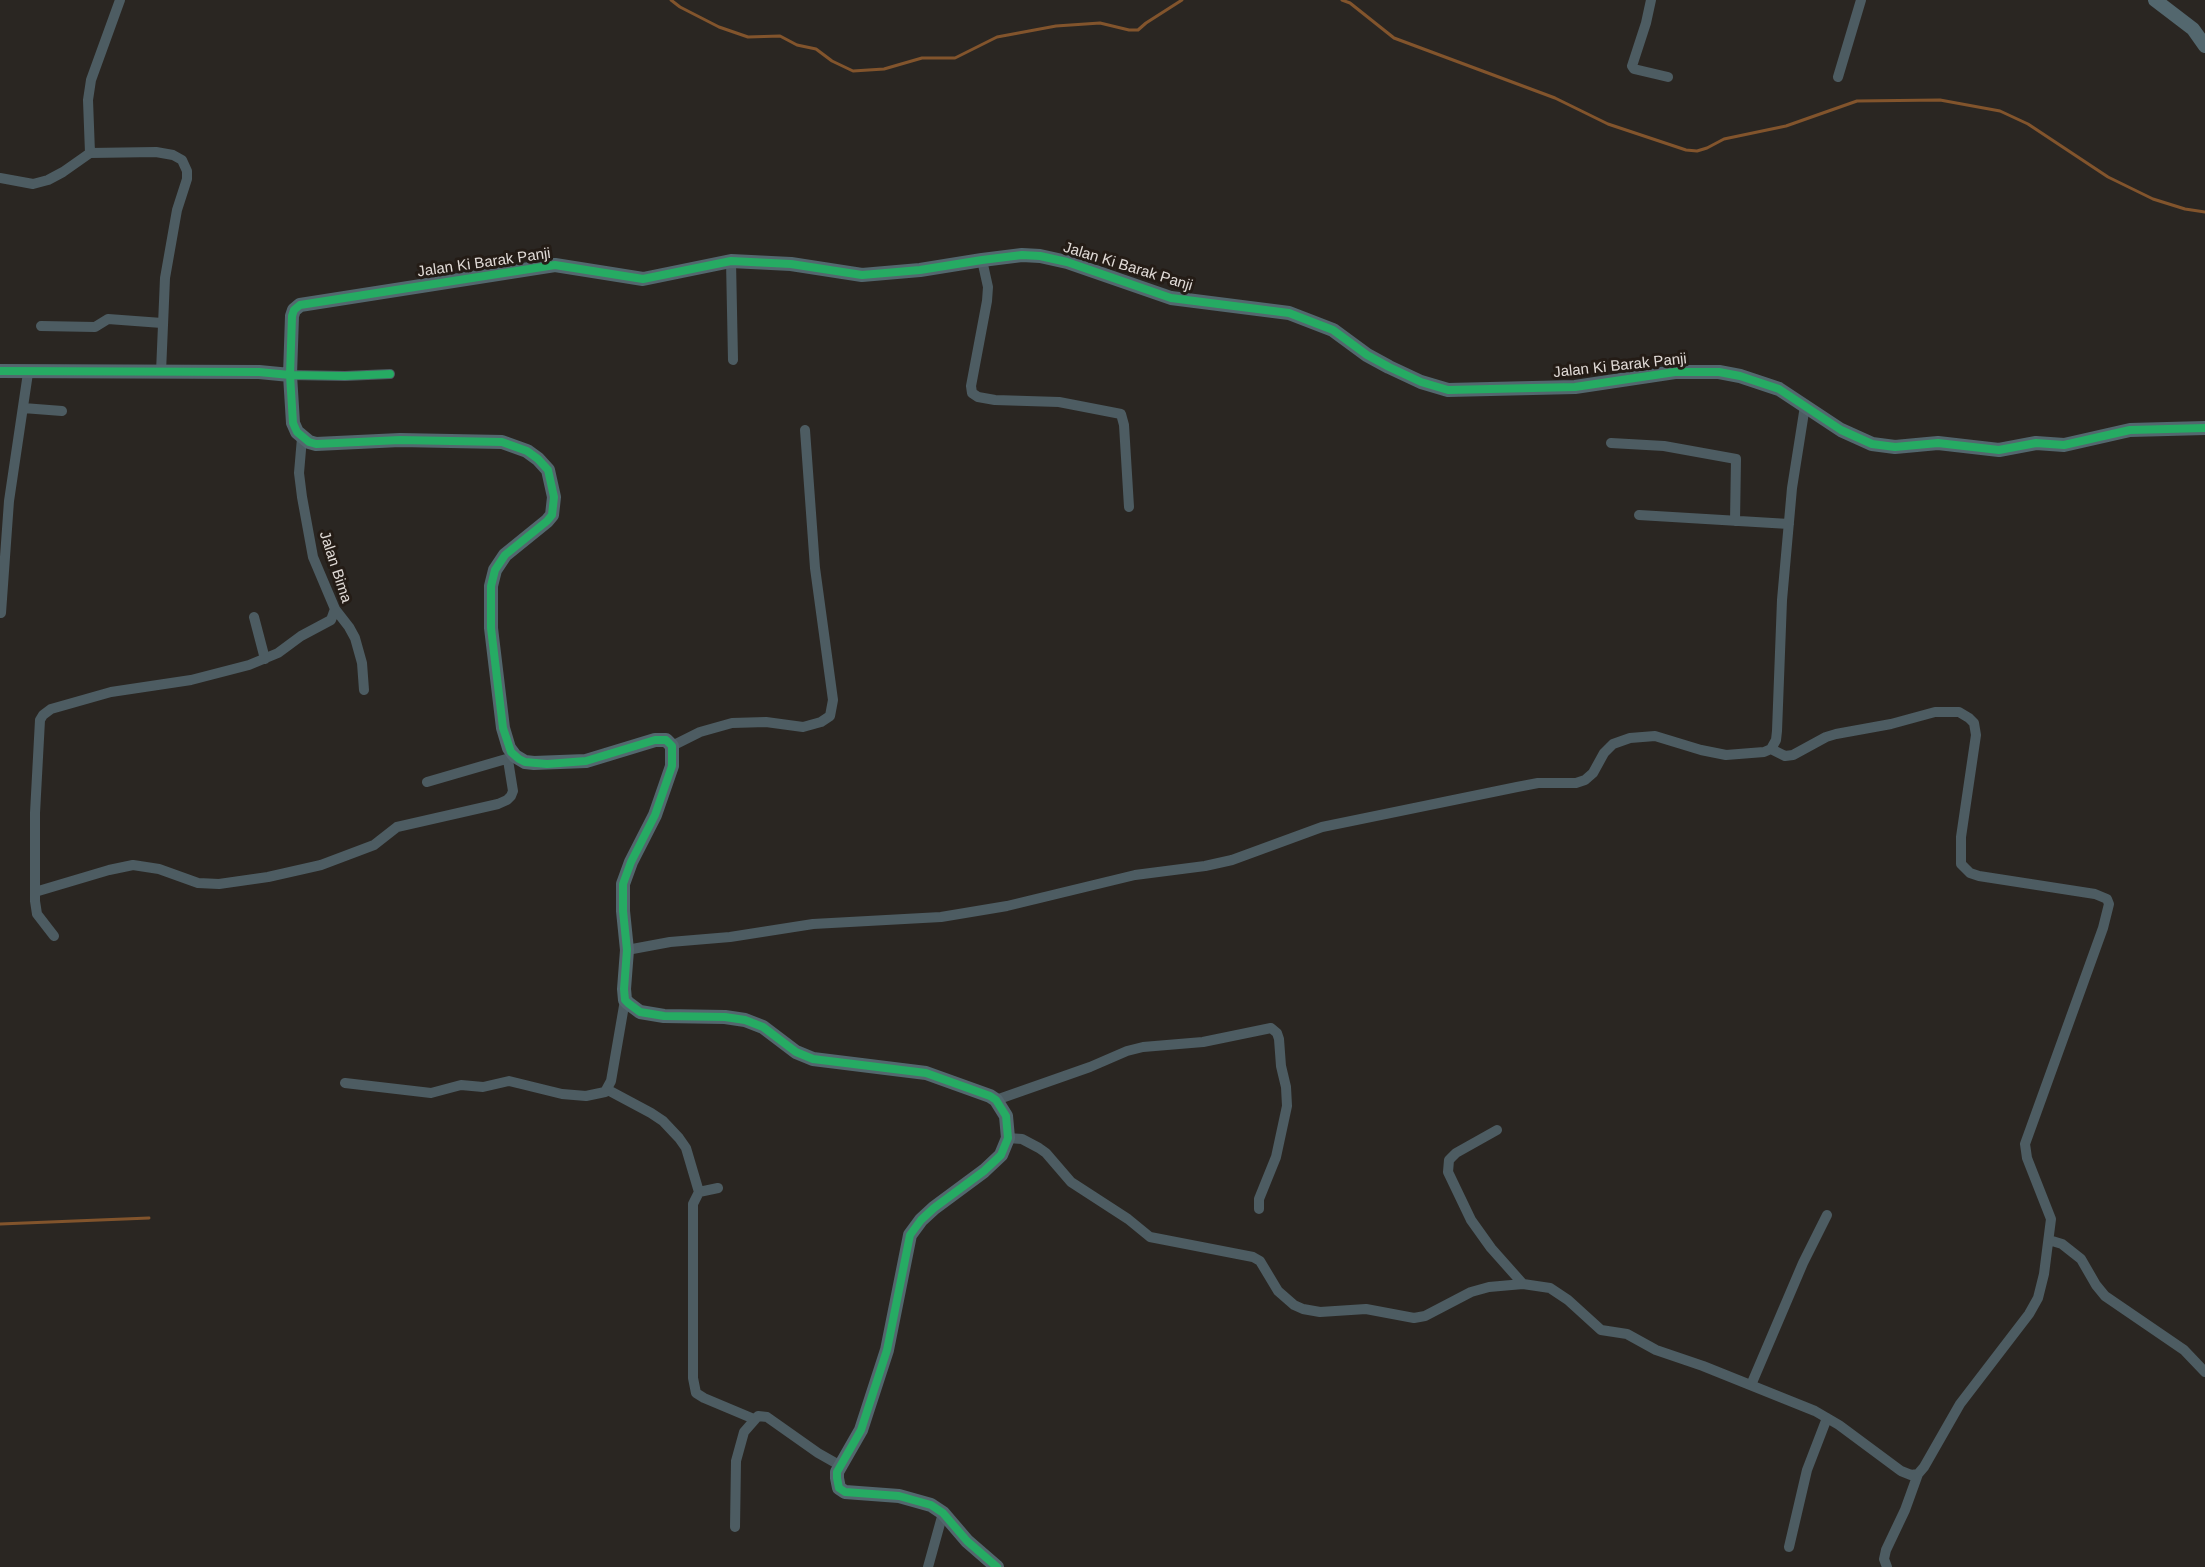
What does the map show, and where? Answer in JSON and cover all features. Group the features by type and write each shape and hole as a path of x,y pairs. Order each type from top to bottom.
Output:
{"street":[{"path":"90,153 88,100 91,80 120,0"},
{"path":"1651,0 1632,66 1634,69 1668,77"},
{"path":"1838,76 1861,0"},
{"path":"2155,0 2193,29 2205,46"},
{"path":"0,178 33,184 48,180 90,153 156,152 173,155 182,160 187,171 187,179 177,210 167,260 161,372"},
{"name":"Jalan Ki Barak Panji","path":"302,438 293,423 290,375 292,316 300,305 555,265 643,279 731,261 791,264 862,275 920,270 1022,255 1040,256 1087,268 1171,298 1289,313 1333,330 1389,368 1421,382 1448,390 1575,387 1675,372 1699,371 1740,376 1779,389 1841,430 1872,444 1895,447 1938,443 1992,450 2036,443 2064,445 2130,430 2205,428"},
{"path":"982,260 987,286 987,301 971,386 972,393 978,397 995,400 1059,402 1121,414 1124,425 1129,507"},
{"path":"731,261 733,360"},
{"path":"40,326 94,327 108,319 162,323"},
{"path":"0,371 28,373 259,372 345,376 390,374"},
{"path":"2,613 9,501 28,373"},
{"path":"627,950 670,942 730,937 813,924 941,917 1007,906 1135,875 1205,866 1232,860 1322,826 1516,786 1538,783 1576,783 1585,780 1593,773 1604,753 1613,744 1630,738 1656,736 1701,750 1726,754 1764,752 1771,749 1776,740 1777,731 1782,600 1791,488 1805,406"},
{"path":"23,408 62,411"},
{"path":"672,746 700,732 732,723 766,722 803,727 821,722 830,716 833,700 815,568 805,430"},
{"path":"54,936 37,914 35,892 133,865 159,869 198,883 219,885 268,877 321,864 374,845 397,827 498,804 511,796 513,791 511,758 503,728 490,610 491,586 495,570 505,555 552,515 554,497 548,470 527,451 502,442 400,440 316,444 302,438"},
{"name":"Jalan Bima","path":"35,892 39,726 43,715 51,709 111,692 191,680 265,659 331,620 335,609 313,557 306,522 299,473 302,438"},
{"path":"1611,443 1664,446 1736,459 1735,521"},
{"path":"1639,515 1789,524"},
{"path":"335,609 356,638 362,663 364,690"},
{"path":"254,617 265,659"},
{"path":"1771,749 1785,756 1793,755 1836,734 1891,724 1935,712 1959,712 1974,723 1976,735 1961,837 1961,864 1965,870 1979,876 2095,894 2106,899 2109,904 2103,928 2025,1144 2027,1158 2051,1219 2044,1274 2038,1298 1960,1404 1918,1474 1905,1510 1886,1550 1884,1559 1887,1567"},
{"path":"428,782 511,758 534,763 566,763 586,760 655,740 666,740 672,746 672,766 655,815 625,878 623,911 627,950 625,1000 608,1090"},
{"path":"625,1000 640,1012 664,1016 726,1017 745,1020 763,1027 803,1056 852,1065 926,1073 973,1089 996,1100 1006,1116 1008,1138 1000,1155 993,1163 934,1208 914,1228 907,1249 892,1327 881,1369 861,1430 837,1472 839,1488 845,1492 911,1498 931,1505 943,1513 967,1541 997,1567"},
{"path":"996,1100 1090,1067 1127,1051 1143,1047 1203,1042 1271,1028 1277,1033 1279,1039 1287,1106 1276,1156 1259,1199 1259,1209"},
{"path":"345,1083 431,1093 461,1085 483,1087 509,1081 570,1094 597,1095 608,1090"},
{"path":"608,1090 663,1121 686,1148 699,1192 693,1204 694,1387 696,1392 704,1398 754,1419"},
{"path":"1497,1130 1456,1153 1449,1160 1448,1172 1470,1220 1523,1284"},
{"path":"1008,1138 1022,1139 1039,1148 1071,1182 1150,1237 1253,1257 1260,1261 1278,1291 1294,1305 1303,1309 1320,1312 1366,1310 1420,1318 1471,1293 1489,1287 1523,1284 1550,1288 1601,1330 1627,1334 1656,1350 1751,1384 1827,1418 1901,1471 1911,1475 1918,1474"},
{"path":"699,1192 718,1188"},
{"path":"1751,1384 1803,1263 1827,1215"},
{"path":"2049,1240 2062,1244 2081,1259 2105,1296 2184,1350 2205,1372"},
{"path":"735,1527 736,1461 744,1432 754,1419 763,1415 841,1466"},
{"path":"1789,1547 1807,1470 1827,1418"},
{"path":"928,1567 943,1513"}],"waterway":[{"path":"671,0 719,27 748,37 780,36 797,45 816,49 832,61 853,71 884,69 922,58 955,58 997,37 1056,26 1100,23 1138,30 1182,0"},
{"path":"1342,0 1350,3 1394,38 1555,98 1608,124 1686,150 1697,151 1724,139 1786,126 1857,101 1940,100 2000,111 2028,124 2108,177 2153,199 2185,209 2205,212"},
{"path":"0,1224 149,1218"}],"cycle path":[{"path":"0,371 259,372 290,375 292,316 294,310 300,305 555,265 643,279 731,261 791,264 862,275 920,270 1022,255 1067,262 1171,298 1289,313 1333,330 1367,355 1389,367 1421,382 1448,390 1575,387 1675,372 1719,372 1740,376 1779,389 1841,430 1872,444 1895,447 1938,443 1999,450 2036,443 2064,445 2130,430 2205,428"},
{"path":"390,374 290,375 293,423 297,432 309,442 316,444 400,440 502,442 527,451 548,470 554,497 552,515 505,555 495,570 491,586 491,628 503,728 511,752 525,762 547,764 586,761 655,740 666,740 672,746 672,766 655,815 631,862 623,884 627,950 625,1000 640,1012 664,1016 725,1017 745,1020 763,1027 796,1052 813,1059 926,1073 990,1096 996,1100 1006,1116 1008,1138 1001,1155 984,1171 934,1208 910,1235 887,1350 861,1430 837,1472 839,1488 845,1492 899,1496 931,1505 943,1513 967,1541 997,1567"}]}
